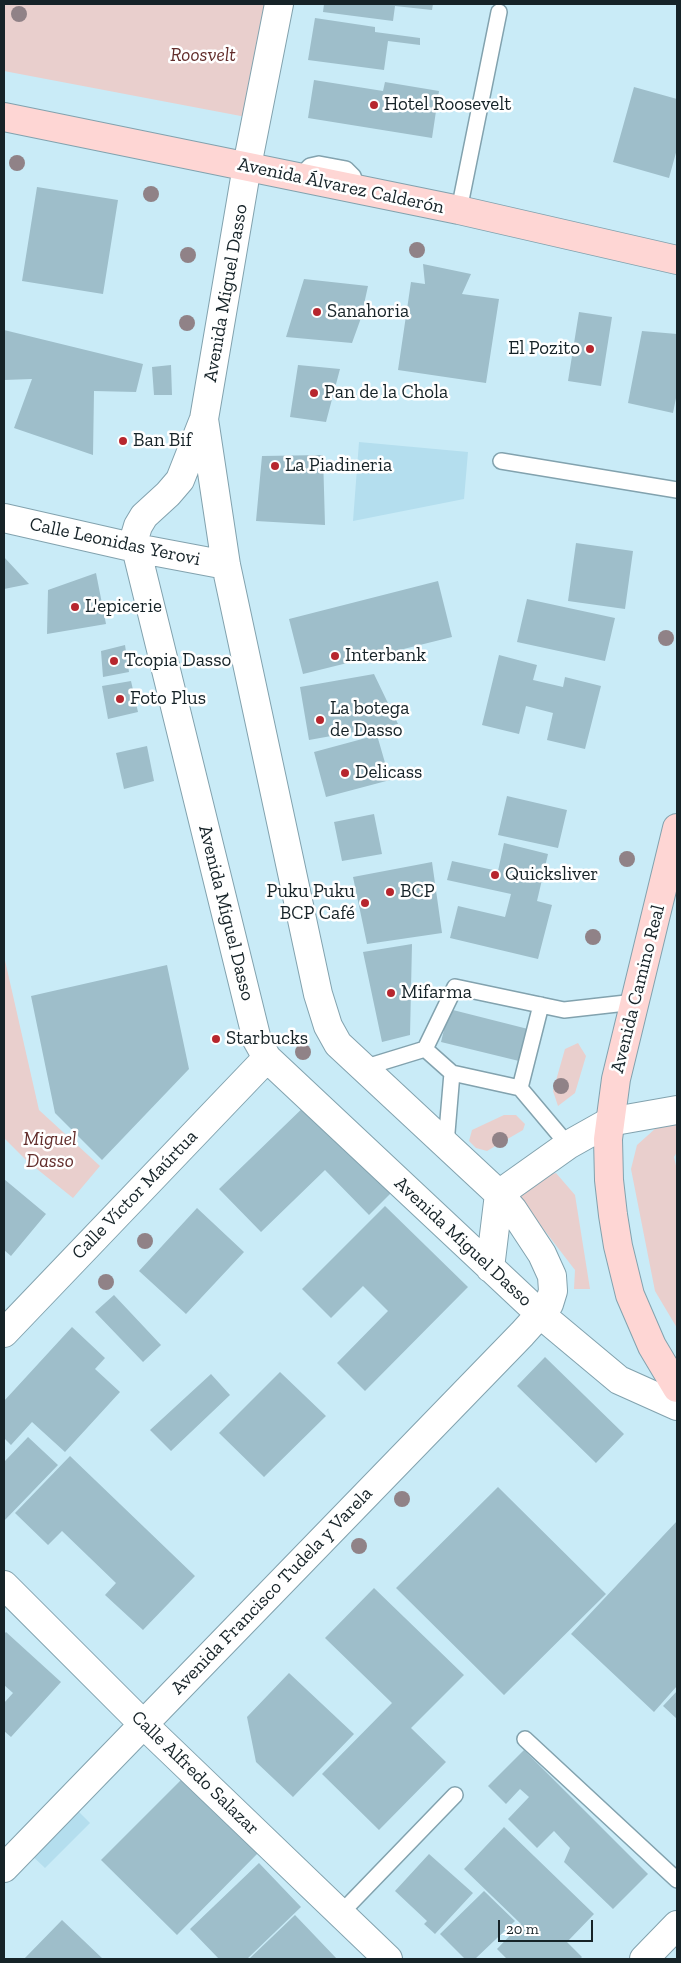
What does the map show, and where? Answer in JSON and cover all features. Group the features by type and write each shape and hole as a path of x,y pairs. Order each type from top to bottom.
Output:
{"street":[{"name":"Avenida Miguel Dasso","path":"279,4 247,166 204,420 180,480 144,516 135,536 136,548 258,1040 267,1058 540,1314 619,1380 677,1406"},
{"name":"Avenida Álvarez Calderón","path":"4,117 459,210 677,260"},
{"name":"Avenida Miguel Dasso","path":"204,420 226,565 318,994 328,1026 338,1044 499,1194 533,1238 542,1254 554,1284 552,1298 540,1314"},
{"name":"Calle Leonidas Yerovi","path":"4,518 136,548 226,565"},
{"name":"Avenida Camino Real","path":"677,828 615,1087 609,1122 608,1156 613,1215 628,1286 652,1346 677,1388"},
{"name":"Calle Víctor Maúrtua","path":"4,1333 267,1058"},
{"path":"490,1268 499,1194 568,1145 609,1122 677,1110"},
{"name":"Avenida Francisco Tudela y Varela","path":"4,1868 142,1723 540,1314"},
{"name":"Calle Alfredo Salazar","path":"4,1585 142,1723 388,1959"},
{"path":"644,1959 677,1925"}],"lane":[{"path":"459,210 499,12"},
{"path":"500,461 677,490"},
{"path":"363,1068 425,1049 455,987 564,1010 635,1002"},
{"path":"520,1088 541,1006"},
{"path":"425,1049 452,1073 520,1088 568,1145"},
{"path":"446,1144 452,1073"},
{"path":"526,1739 677,1880"},
{"path":"341,1913 455,1795"}],"shaded area":[{"path":"359,442 468,452 464,499 353,521"},
{"path":"68,1801 90,1823 45,1868 23,1847"}],"green space":[{"name":"Roosvelt","path":"4,4 268,4 246,117 4,71"},
{"name":"Miguel Dasso","path":"4,956 39,1110 100,1166 73,1198 27,1161 4,1138"},
{"path":"578,1043 586,1056 575,1093 558,1106 553,1091 565,1049"},
{"path":"504,1115 516,1115 525,1124 523,1130 487,1151 476,1148 469,1141 472,1130"},
{"path":"677,1124 677,1152 674,1157 677,1170 677,1328 655,1291 631,1169 637,1145 656,1128"},
{"path":"556,1173 575,1195 590,1289 574,1289 575,1270 511,1187"}],"building":[{"path":"324,4 433,4 432,10 395,6 393,21 323,12"},
{"path":"315,18 375,27 375,32 420,38 420,45 388,41 384,70 308,60"},
{"name":"Hotel Roosevelt","path":"314,80 383,91 385,82 439,91 432,138 308,118"},
{"path":"634,87 677,99 677,149 669,178 613,162"},
{"path":"37,187 118,200 103,294 22,281"},
{"path":"423,264 471,274 462,294 499,299 486,383 398,370 411,282 425,284"},
{"path":"304,279 368,286 361,318 352,343 286,337"},
{"name":"El Pozito","path":"579,312 612,317 601,386 568,381"},
{"path":"4,330 143,364 136,392 94,391 93,455 14,428 32,379 4,380"},
{"path":"642,331 677,334 677,393 673,413 628,403"},
{"path":"171,365 172,395 154,395 152,367"},
{"name":"Pan de la Chola","path":"298,365 340,369 326,422 290,417"},
{"path":"323,455 325,525 256,521 262,456"},
{"path":"576,543 633,551 625,609 568,601"},
{"path":"4,557 29,584 4,589"},
{"name":"L'epicerie","path":"96,573 106,624 47,634 48,590"},
{"path":"438,581 452,637 303,674 289,619"},
{"path":"527,599 615,618 605,661 517,642"},
{"name":"Tcopia Dasso","path":"125,645 129,672 103,677 101,651"},
{"path":"499,655 537,665 533,680 563,687 565,677 601,686 585,749 547,740 553,713 526,706 519,734 482,725"},
{"path":"374,674 398,724 309,740 300,687"},
{"name":"Foto Plus","path":"131,681 138,712 108,719 102,686"},
{"path":"377,735 390,780 326,797 314,752"},
{"path":"147,746 154,781 124,789 116,753"},
{"path":"507,796 567,810 558,848 498,835"},
{"path":"374,814 382,854 342,861 334,822"},
{"path":"504,843 548,854 537,901 552,905 538,959 450,938 458,906 505,917 511,894 447,880 452,861 498,871"},
{"path":"432,862 442,933 367,944 353,877"},
{"name":"Mifarma","path":"412,944 410,1035 382,1042 363,952"},
{"path":"167,965 189,1069 102,1160 55,1113 31,996"},
{"path":"449,1009 528,1029 519,1061 441,1042"},
{"path":"311,1100 397,1187 369,1215 325,1170 261,1232 219,1189"},
{"path":"4,1179 46,1214 11,1256 4,1250"},
{"path":"385,1206 468,1287 365,1391 337,1363 388,1311 363,1286 331,1318 302,1289"},
{"path":"197,1208 244,1252 186,1314 139,1271"},
{"path":"114,1295 161,1345 143,1362 95,1312"},
{"path":"72,1327 105,1358 95,1369 120,1392 65,1452 32,1422 11,1445 4,1438 4,1401"},
{"path":"545,1357 624,1434 596,1463 517,1386"},
{"path":"280,1372 326,1416 264,1477 219,1433"},
{"path":"211,1374 230,1395 171,1451 150,1430"},
{"path":"28,1437 58,1465 4,1521 4,1460"},
{"path":"70,1456 195,1576 143,1630 105,1595 116,1583 62,1531 48,1545 15,1513"},
{"path":"498,1487 606,1594 504,1695 396,1588"},
{"path":"677,1521 677,1686 654,1712 571,1634"},
{"path":"374,1588 464,1675 411,1728 446,1762 379,1830 322,1774 392,1703 325,1638"},
{"path":"6,1632 61,1682 11,1737 4,1731 4,1703 13,1693 4,1685 4,1634"},
{"path":"289,1673 354,1734 293,1797 256,1762 247,1717"},
{"path":"677,1691 677,1719 663,1706"},
{"path":"524,1750 648,1874 613,1909 564,1862 570,1848 554,1831 537,1848 508,1819 529,1797 520,1789 506,1804 488,1786"},
{"path":"185,1776 260,1851 177,1935 101,1860"},
{"path":"504,1827 594,1914 567,1942 582,1957 580,1959 507,1959 497,1949 521,1924 464,1869"},
{"path":"429,1854 473,1893 435,1934 424,1924 427,1921 395,1891"},
{"path":"259,1863 301,1907 247,1959 219,1959 190,1929"},
{"path":"484,1891 515,1921 475,1959 465,1959 440,1934"},
{"path":"295,1915 337,1959 249,1959"},
{"path":"62,1920 103,1959 24,1959"}],"place":[{"name":"Hotel Roosevelt","path":"374,105"},
{"name":"Sanahoria","path":"317,312"},
{"name":"El Pozito","path":"590,349"},
{"name":"Pan de la Chola","path":"314,393"},
{"name":"Ban Bif","path":"123,441"},
{"name":"La Piadineria","path":"275,466"},
{"name":"L'epicerie","path":"75,607"},
{"name":"Interbank","path":"335,656"},
{"name":"Tcopia Dasso","path":"114,661"},
{"name":"Foto Plus","path":"120,699"},
{"name":"La botega de Dasso","path":"320,720"},
{"name":"Delicass","path":"345,773"},
{"name":"Quicksliver","path":"495,875"},
{"name":"BCP","path":"390,892"},
{"name":"Puku Puku BCP Café","path":"365,903"},
{"name":"Mifarma","path":"391,993"},
{"name":"Starbucks","path":"216,1039"}]}
